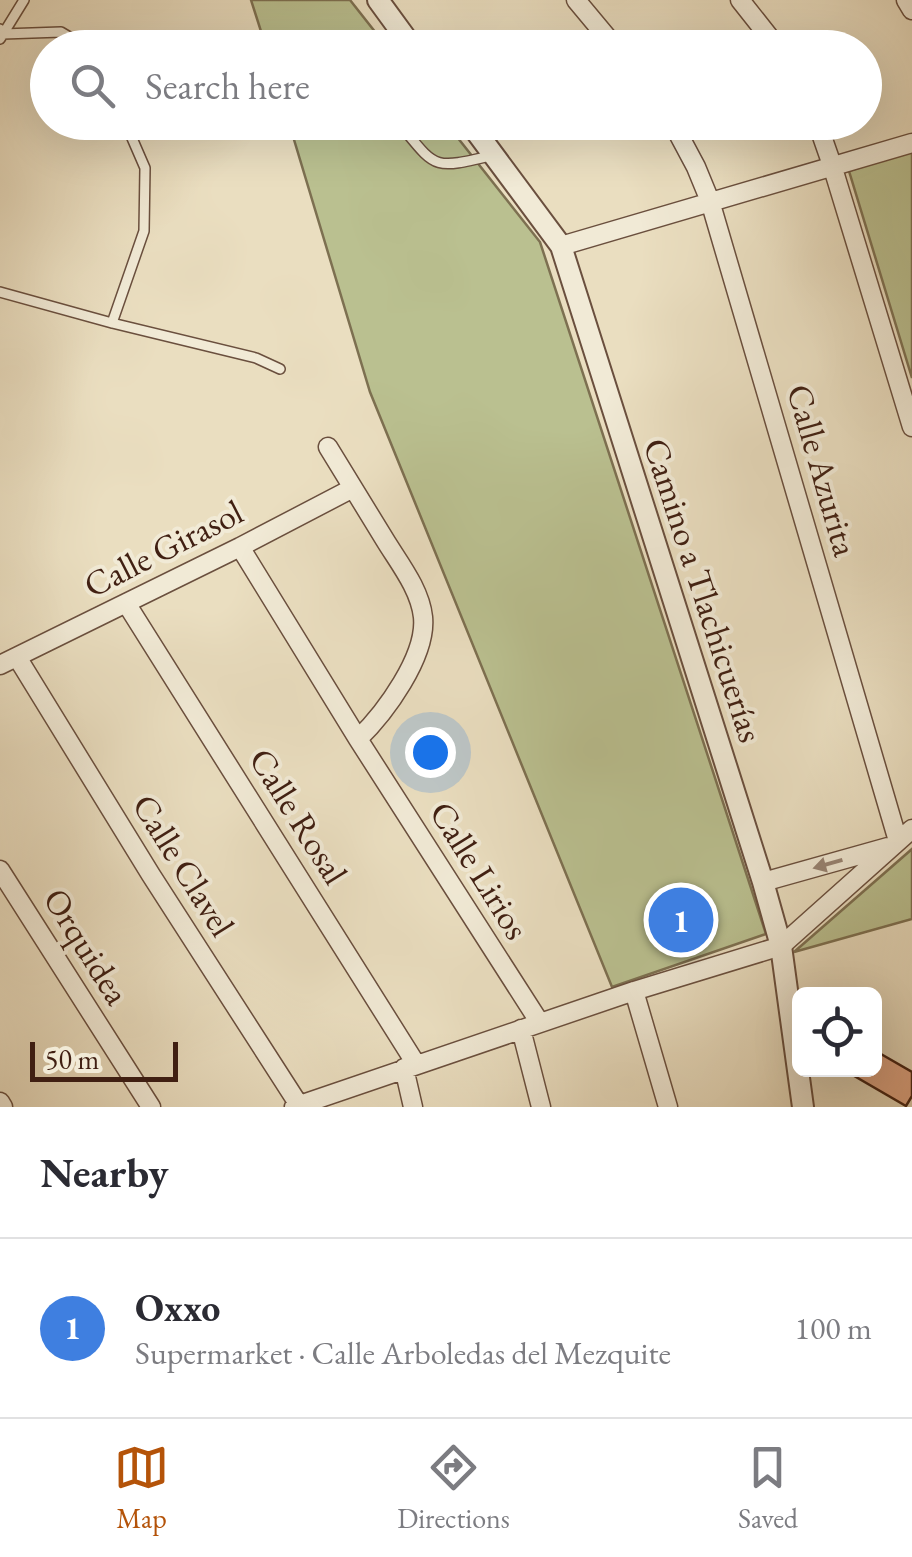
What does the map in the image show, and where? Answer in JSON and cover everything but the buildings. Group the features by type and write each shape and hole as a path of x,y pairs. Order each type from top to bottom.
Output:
{"street":[{"path":"378,0 400,30"},
{"path":"576,0 601,30"},
{"path":"740,0 764,30"},
{"path":"906,0 912,10"},
{"name":"Camino a Tlachicuerías","path":"482,140 561,246 781,946 803,1107"},
{"name":"Calle Azurita","path":"682,140 710,201 901,839"},
{"path":"824,140 912,428"},
{"path":"561,246 912,143"},
{"path":"328,447 407,575 423,615 418,648 408,668 377,721 358,738"},
{"name":"Calle Girasol","path":"8,661 353,488"},
{"name":"Calle Lirios","path":"240,547 540,1024"},
{"name":"Calle Rosal","path":"126,603 410,1066 413,1107"},
{"name":"Calle Clavel","path":"8,661 296,1106"},
{"path":"763,882 901,839"},
{"path":"296,1106 634,991 781,946 901,839"},
{"name":"Orquidea","path":"0,870 151,1107"},
{"path":"634,991 668,1107"},
{"path":"520,1029 541,1107"}],"lane":[{"path":"1,34 24,0"},
{"path":"1,34 30,33"},
{"path":"112,323 144,231 145,168 133,140"},
{"path":"413,140 428,158 440,164 493,155"},
{"path":"0,292 256,358 280,369"}],"green space":[{"path":"251,0 350,0 374,30 261,30"},
{"path":"294,140 459,140 540,242 766,934 612,987 370,392"},
{"path":"912,150 912,378 849,171"},
{"path":"912,849 912,919 794,952"}],"place":[{"name":"Oxxo","path":"681,920"}]}
